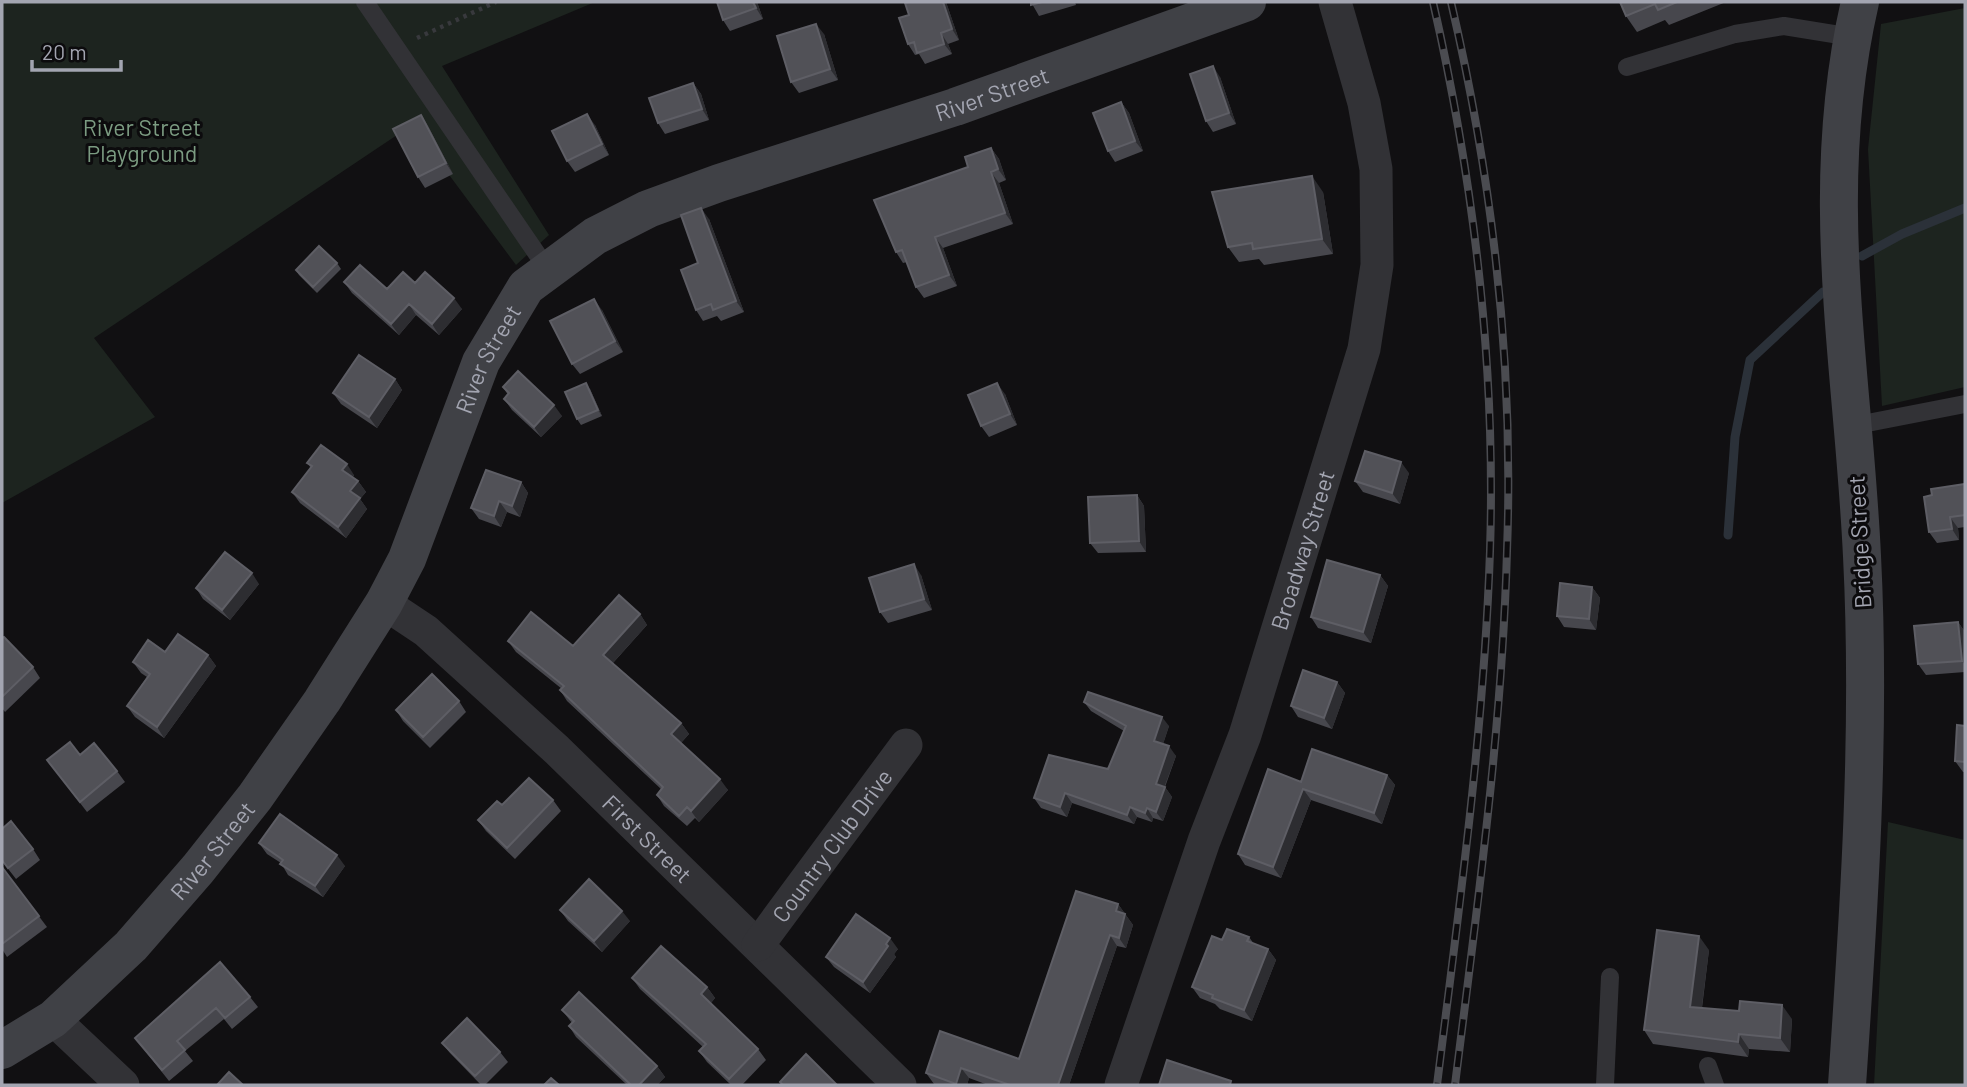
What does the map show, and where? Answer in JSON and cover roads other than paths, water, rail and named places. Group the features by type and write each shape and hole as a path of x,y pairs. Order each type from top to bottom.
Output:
{"main road":[{"name":"River Street","path":"2,1050 53,1019 131,946 198,869 255,797 384,603 407,559 481,362 526,287 595,236 648,209 954,107 1247,2"},
{"name":"Bridge Street","path":"1847,1085 1856,956 1864,705 1862,556 1838,262 1839,130 1856,19"}],"street":[{"name":"Broadway Street","path":"1121,1085 1204,841 1245,735 1364,349 1377,265 1376,169 1359,80 1335,2"},
{"name":"First Street","path":"384,603 426,631 557,750 900,1085"},
{"name":"Country Club Drive","path":"758,945 906,745"},
{"path":"53,1019 123,1085"}],"lane":[{"path":"365,2 548,270"},
{"path":"1627,67 1735,34 1856,19"},
{"path":"1852,426 1965,404"},
{"path":"1605,1085 1609,977"},
{"path":"1708,1066 1715,1085"}],"waterway":[{"path":"1862,256 1902,234 1965,208"},
{"path":"1728,535 1735,437 1750,360 1823,292"}],"railway":[{"path":"1433,2 1471,206 1485,343 1491,482 1482,685 1462,885 1437,1085"},
{"path":"1451,2 1466,70 1489,206 1503,343 1508,482 1500,685 1480,885 1455,1085"}],"park label":[{"name":"River Street Playground","path":"142,140"}]}
